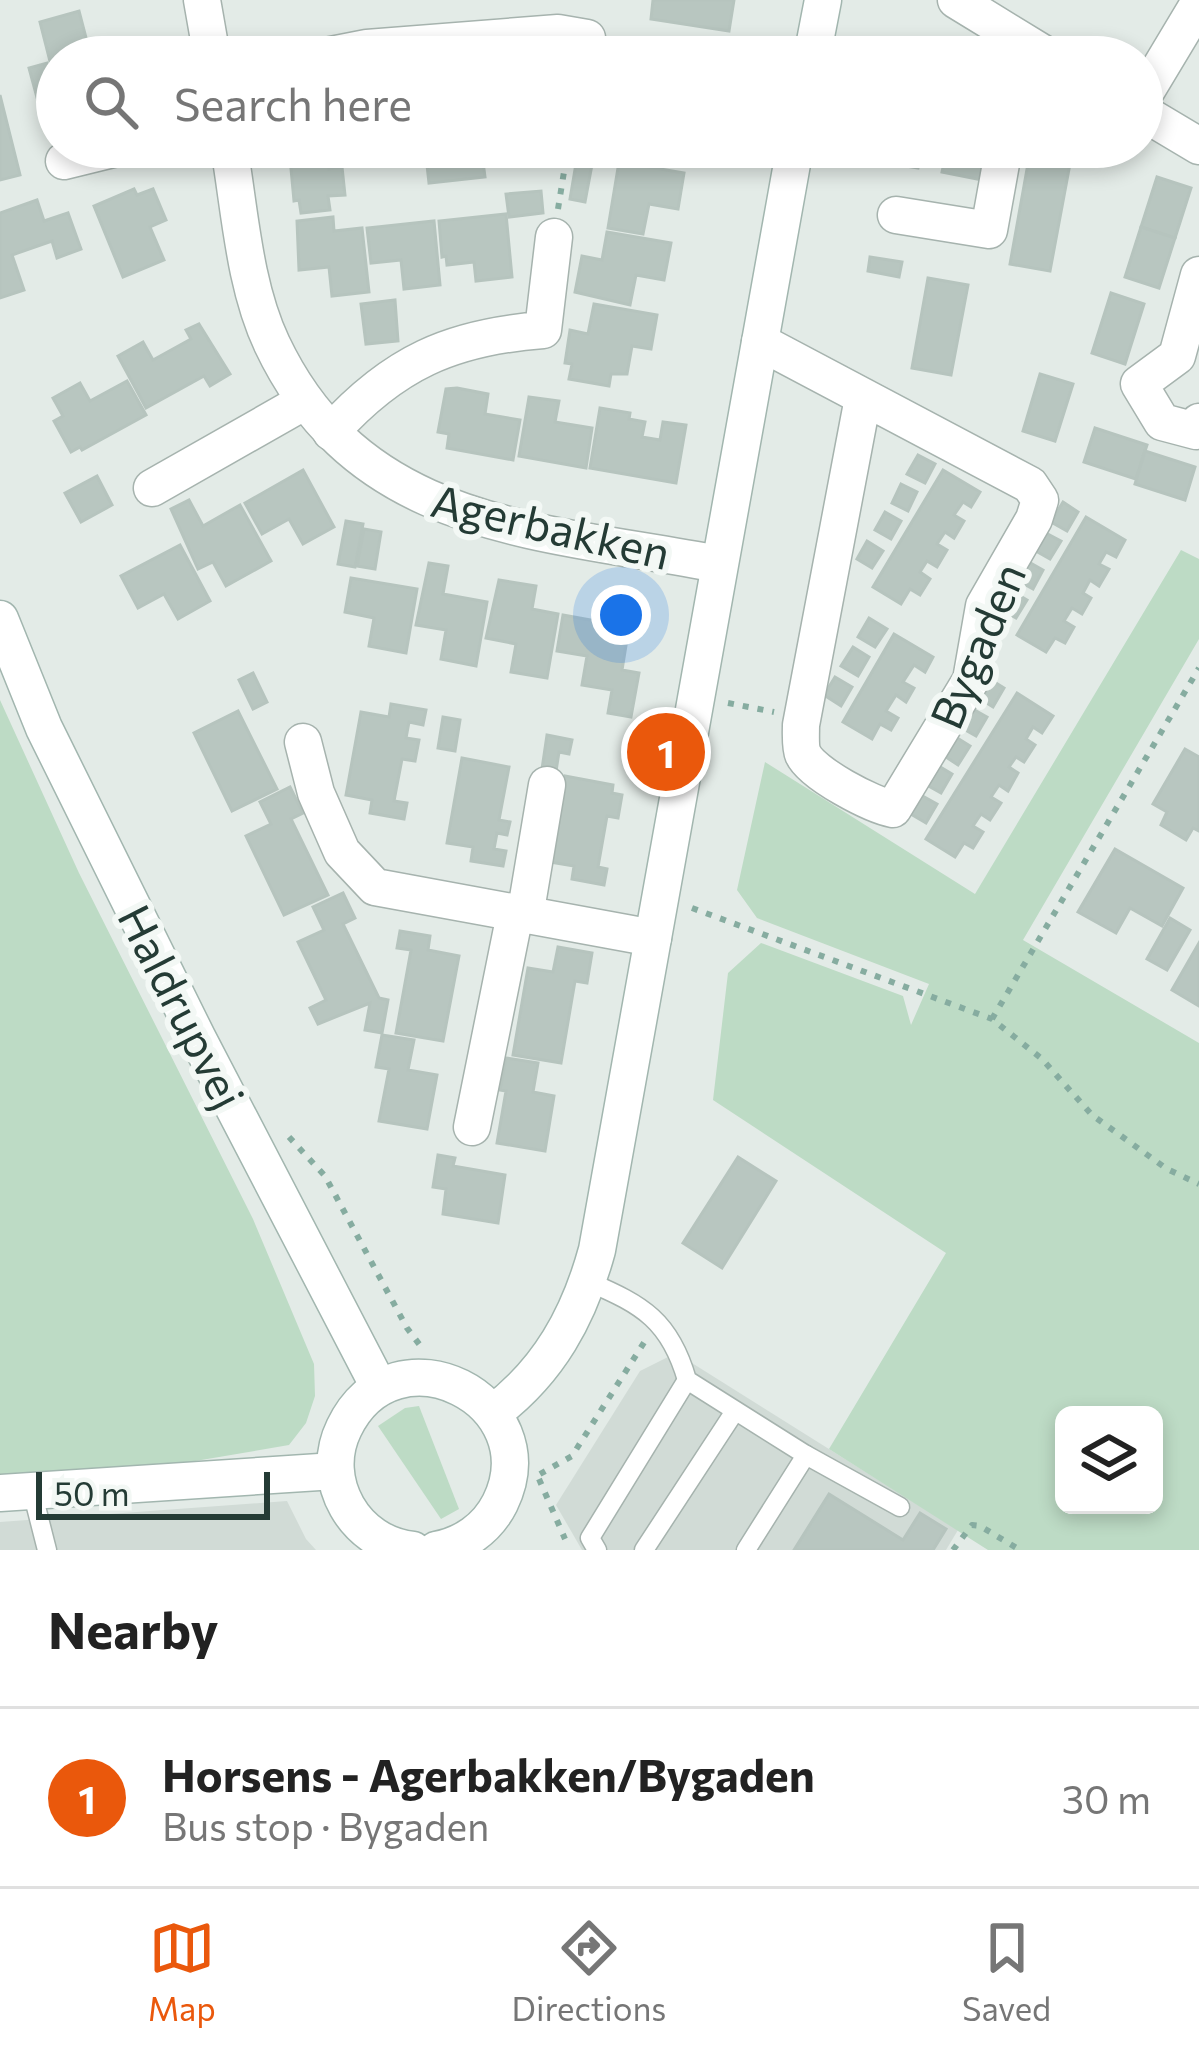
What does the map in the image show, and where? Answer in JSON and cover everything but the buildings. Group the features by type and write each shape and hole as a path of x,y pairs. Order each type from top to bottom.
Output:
{"street":[{"path":"202,0 208,36"},
{"path":"816,36 823,0"},
{"path":"956,0 1015,36"},
{"path":"1163,63 1199,3"},
{"path":"522,36 575,36"},
{"path":"1163,125 1199,146"},
{"name":"Agerbakken","path":"233,168 251,274 270,341 304,401 373,469 421,498 474,517 718,564"},
{"path":"493,1413 554,1353 589,1282 792,168"},
{"path":"896,214 989,230 1000,168"},
{"path":"331,432 410,362 489,334 543,330 554,237"},
{"path":"1199,275 1188,359 1139,384 1162,422 1196,431 1199,422"},
{"name":"Bygaden","path":"760,342 1030,485 1040,500 984,606 971,680 892,809 877,806 816,769 803,754 802,717 863,398"},
{"path":"152,488 304,401"},
{"name":"Haldrupvej","path":"0,619 44,728 197,1037 379,1387"},
{"path":"303,742 316,794 341,852 375,887 653,938"},
{"path":"472,1127 547,785"},
{"path":"413,1550 379,1540 362,1528 349,1511 335,1471 336,1450 348,1420 379,1387 401,1379 447,1381 474,1394 493,1413 523,1465 484,1525 457,1547"},
{"path":"16,1492 335,1471"}],"lane":[{"path":"589,1282 626,1298 659,1321 679,1353 686,1381 900,1507"},
{"path":"597,1550 590,1538 686,1381"},
{"path":"644,1550 735,1411"},
{"path":"746,1550 806,1455"},
{"path":"16,1492 47,1550"}],"path":[{"path":"554,237 565,168"},
{"path":"992,1019 1199,668"},
{"path":"695,697 802,717"},
{"path":"659,900 698,910 992,1019 1042,1059 1092,1115 1167,1169 1199,1184"},
{"path":"277,1124 325,1176 407,1328 447,1381"},
{"path":"570,1550 523,1465 572,1456 659,1321"},
{"path":"952,1550 972,1525 1020,1550"}],"shaded area":[{"path":"676,1353 958,1530 946,1550 582,1550 556,1505 640,1371"},
{"path":"287,1501 316,1550 0,1550 0,1522"}],"green space":[{"path":"1181,550 1199,559 1199,639 1023,940 1199,1043 1199,1550 988,1550 829,1449 946,1253 713,1100 728,973 761,943 903,996 911,1025 929,984 757,918 737,890 765,762 975,894"},
{"path":"0,700 79,873 253,1219 314,1364 315,1396 306,1423 289,1445 160,1467 0,1478"},
{"path":"419,1406 459,1509 441,1519 378,1426 405,1408"}],"place":[{"name":"Horsens - Agerbakken/Bygaden","path":"666,752"}]}
